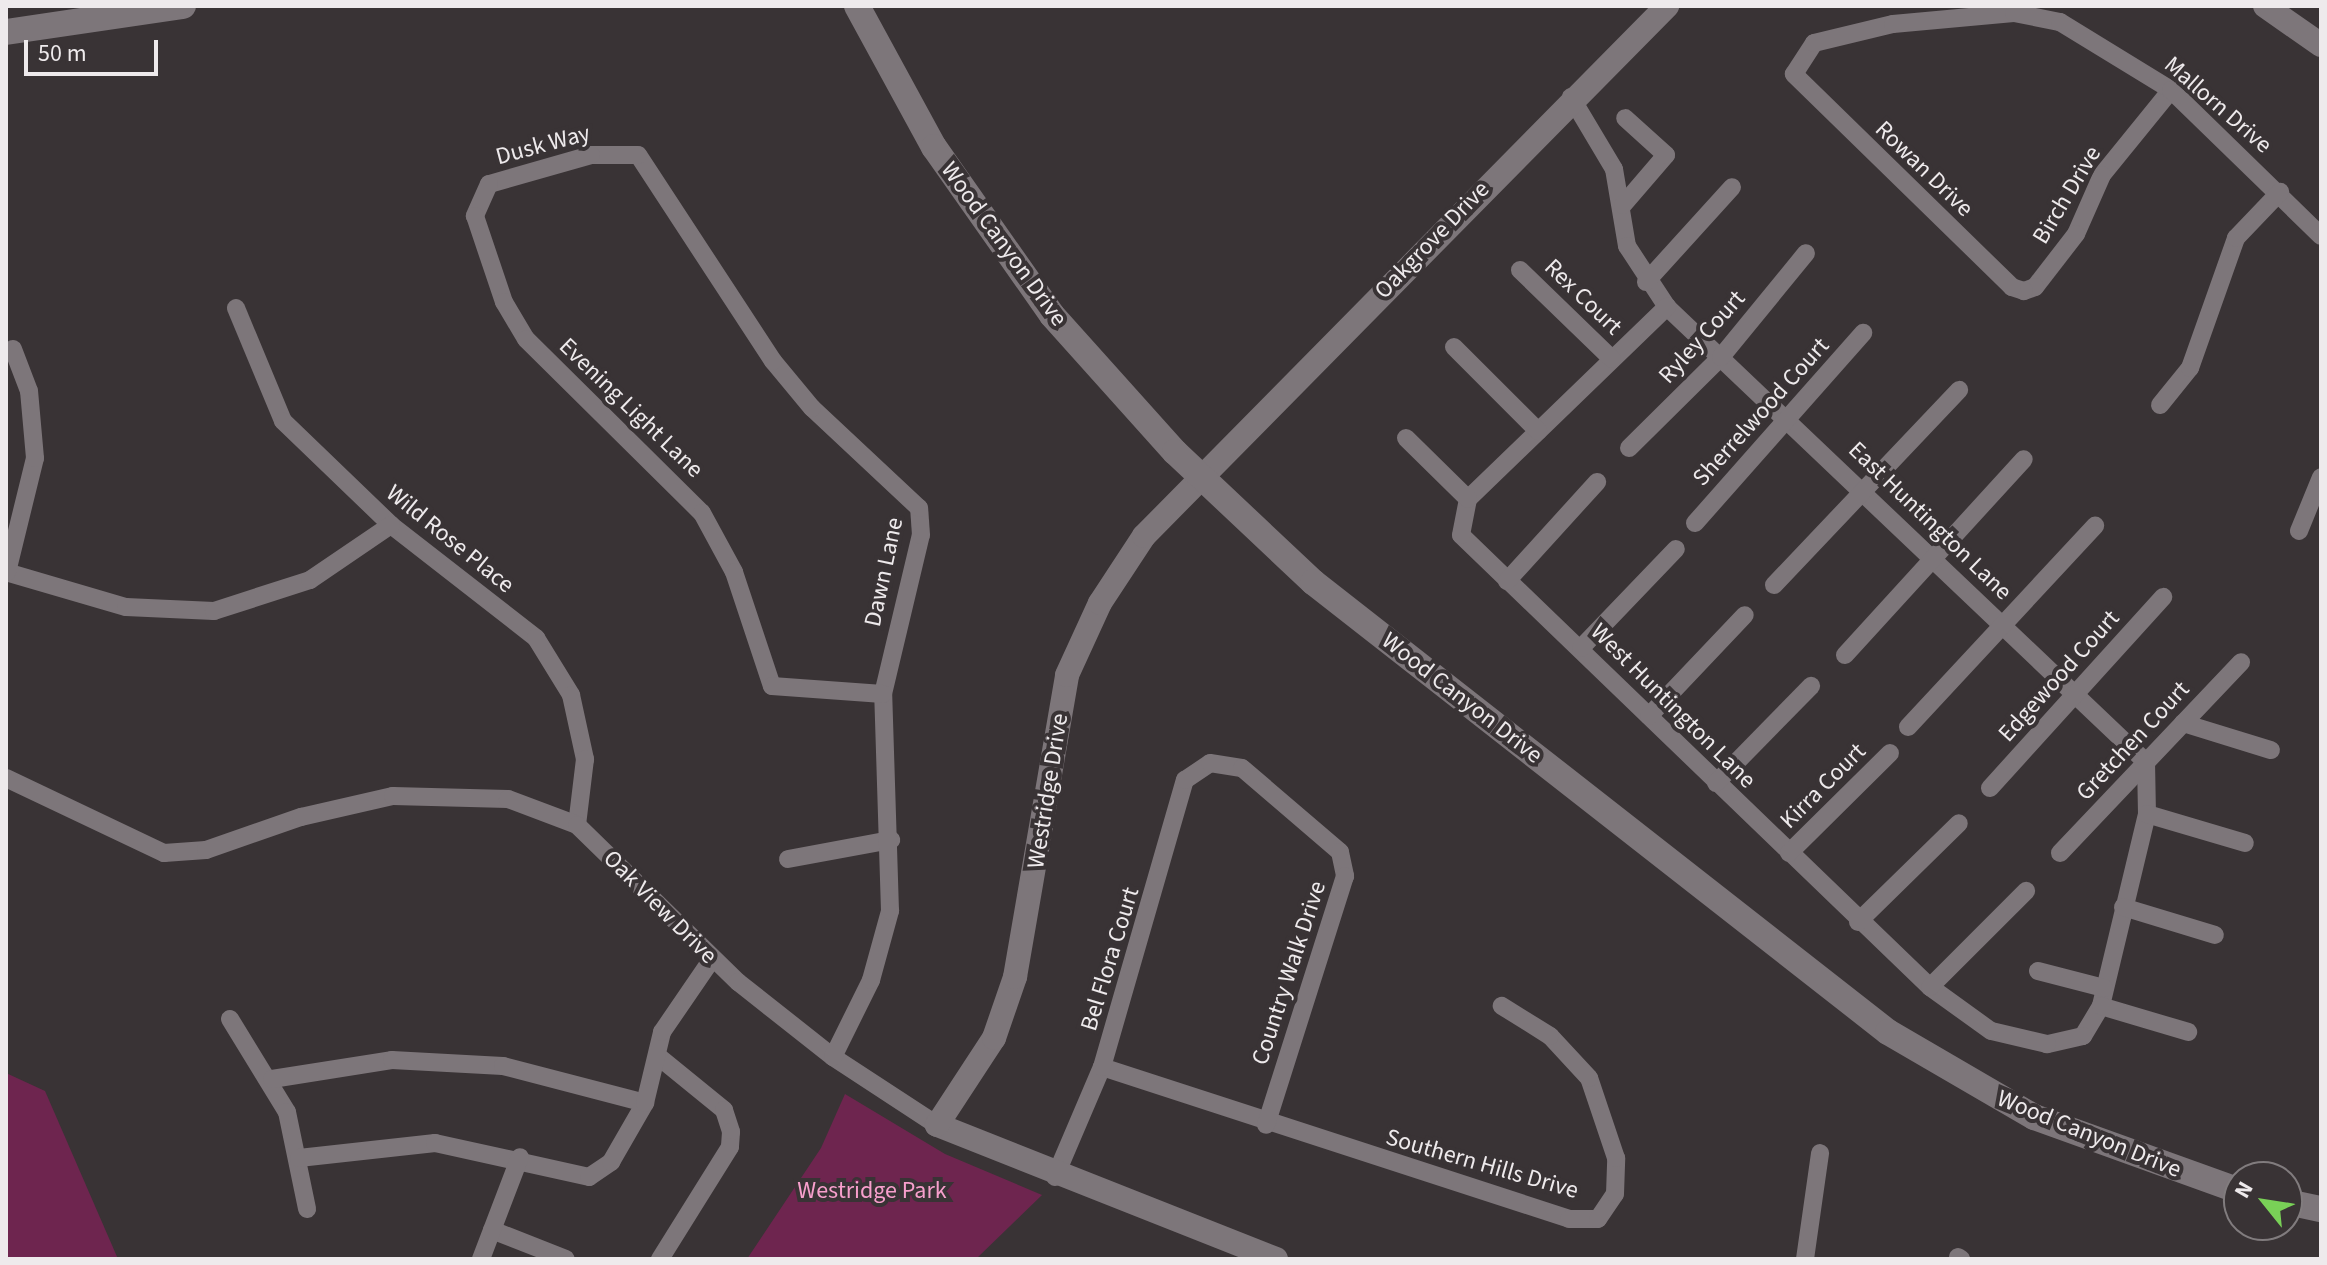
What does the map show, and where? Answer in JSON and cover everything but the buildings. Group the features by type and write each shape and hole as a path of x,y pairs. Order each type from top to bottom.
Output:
{"main road":[{"path":"6,32 183,6"},
{"name":"Wood Canyon Drive","path":"857,6 934,147 1001,246 1108,380 1200,478 1313,582 1888,1032 2034,1117 2223,1185"}],"street":[{"name":"Oakgrove Drive","path":"1200,478 1571,97 1667,6"},
{"path":"2265,6 2321,45"},
{"name":"Mallorn Drive","path":"1797,64 1814,43 1892,15 2014,13 2060,22 2171,90 2280,192 2321,236"},
{"name":"Rowan Drive","path":"1797,64 1800,84 2012,287 2035,287"},
{"name":"Birch Drive","path":"2035,287 2076,234 2102,175 2171,90"},
{"name":"East Huntington Lane","path":"1571,97 1614,169 1623,205 1627,246 1646,282 1667,307 1793,420 2146,762"},
{"path":"1623,205 1666,155 1625,118"},
{"name":"Dusk Way","path":"481,194 513,174 621,151"},
{"name":"Dawn Lane","path":"621,151 651,170 773,361 812,408 919,508 921,535 883,694 891,840 883,944 833,1057"},
{"path":"1646,282 1732,187"},
{"path":"2160,405 2190,368 2236,238 2280,192"},
{"name":"Evening Light Lane","path":"481,194 479,239 511,314 526,339 702,513 734,572 772,686 883,694"},
{"name":"Ryley Court","path":"1629,448 1721,357 1806,253"},
{"name":"Rex Court","path":"1520,270 1612,359"},
{"path":"1406,438 1468,499 1667,307"},
{"name":"Wild Rose Place","path":"236,308 283,421 391,525 536,638 571,695 585,759 577,825"},
{"name":"Sherrelwood Court","path":"1695,523 1793,420 1863,333"},
{"path":"1454,347 1538,431"},
{"path":"13,349 29,391 35,458 6,572 126,607 214,611 310,580 391,525"},
{"path":"1774,585 1959,390"},
{"path":"1845,655 2024,459"},
{"path":"2299,531 2321,477"},
{"name":"Westridge Drive","path":"937,1125 994,1038 1015,977 1067,675 1120,569 1200,478"},
{"path":"1507,581 1597,482"},
{"name":"West Huntington Lane","path":"1468,499 1461,535 1581,648 1858,922 1930,987 1991,1031 2047,1044 2083,1036 2102,997"},
{"path":"1908,727 2095,526"},
{"path":"1581,648 1676,549"},
{"name":"Edgewood Court","path":"1990,788 2163,597"},
{"path":"1649,716 1745,615"},
{"name":"Gretchen Court","path":"2060,853 2241,662"},
{"path":"1716,783 1811,686"},
{"path":"2183,723 2271,750"},
{"name":"Kirra Court","path":"1789,853 1890,753"},
{"path":"2102,997 2147,814 2146,762"},
{"name":"Bel Flora Court","path":"1055,1177 1102,1067 1185,780 1210,763"},
{"name":"Country Walk Drive","path":"1210,763 1242,768 1340,852 1345,876 1266,1125"},
{"name":"Oak View Drive","path":"6,778 164,853 206,850 348,803 393,796 508,799 577,825 712,959 833,1057 937,1125 1055,1177 1276,1259"},
{"path":"2147,814 2245,843"},
{"path":"1858,922 1959,823"},
{"path":"788,859 891,840"},
{"path":"1930,987 2026,891"},
{"path":"2123,907 2215,935"},
{"path":"299,1158 435,1143 520,1157 589,1177 611,1162 645,1103 659,1057 662,1032 712,959"},
{"path":"2038,971 2188,1032"},
{"name":"Southern Hills Drive","path":"1102,1067 1266,1125 1569,1219 1598,1219 1615,1194 1616,1158 1589,1078 1550,1036 1502,1006"},
{"path":"230,1019 272,1079 299,1158 307,1209"},
{"path":"659,1057 724,1110 731,1132 730,1147 660,1259"},
{"path":"272,1079 392,1060 503,1066 645,1103"},
{"path":"1805,1259 1820,1153"},
{"path":"481,1259 520,1157"},
{"path":"492,1230 566,1259"}],"green space":[{"path":"6,1073 45,1091 118,1259 6,1259"},
{"name":"Westridge Park","path":"845,1094 945,1154 1042,1195 976,1259 747,1259 821,1148"}]}
